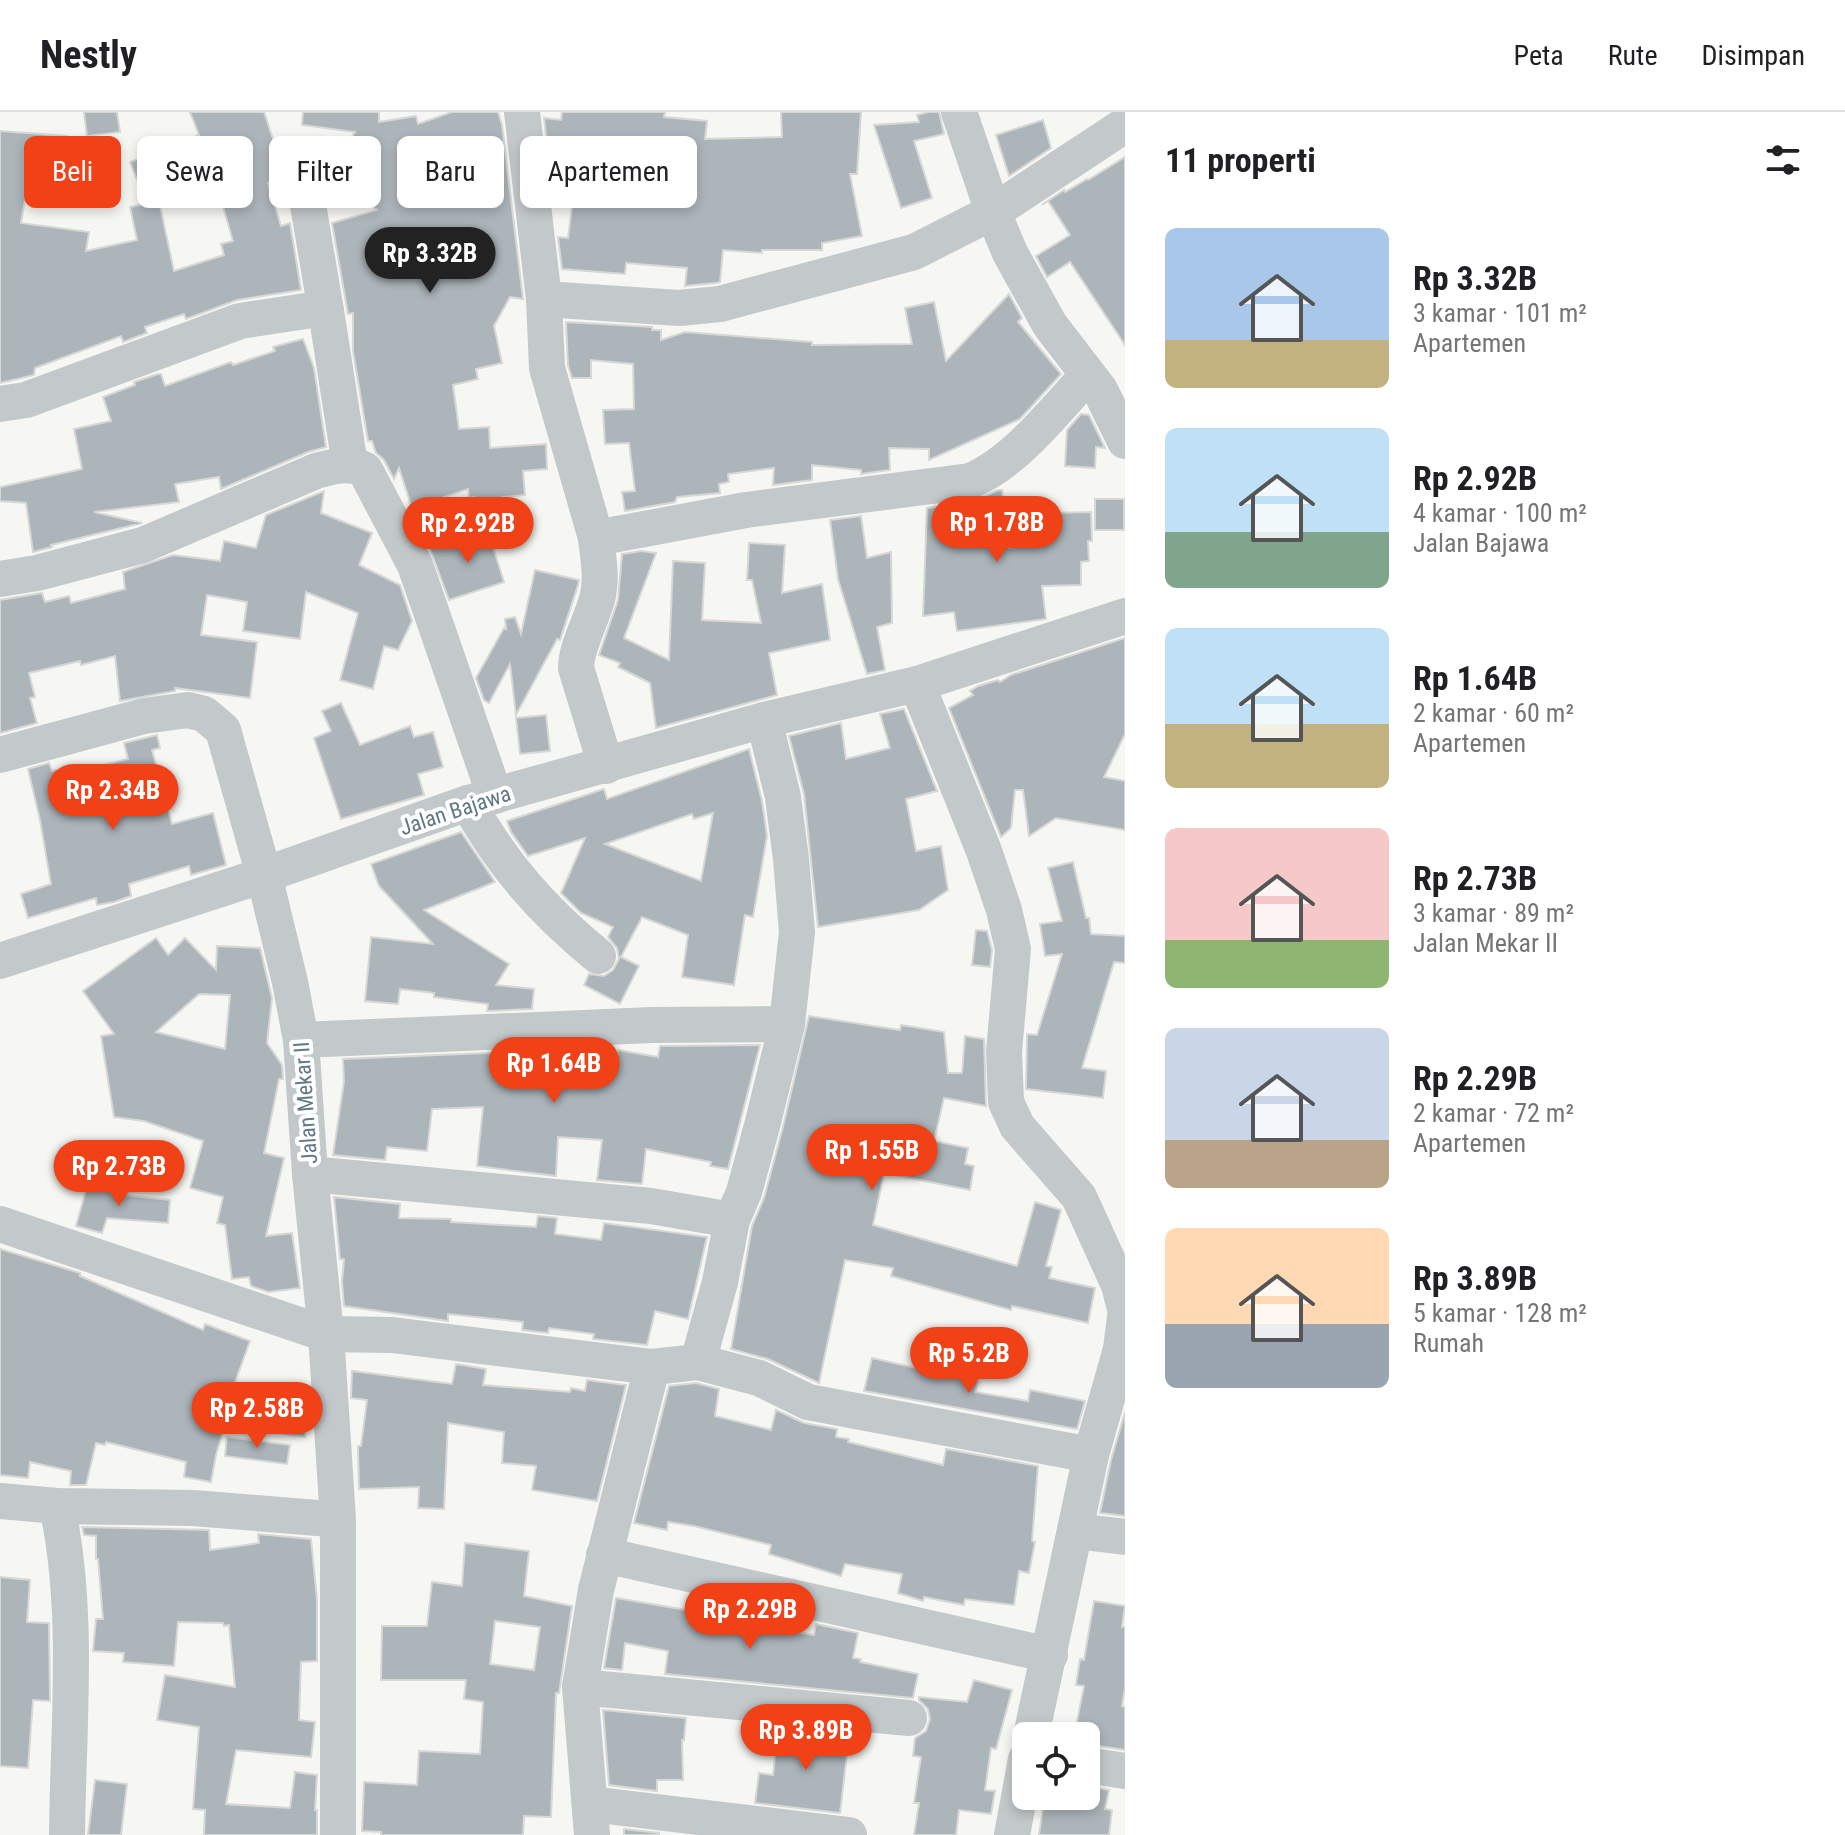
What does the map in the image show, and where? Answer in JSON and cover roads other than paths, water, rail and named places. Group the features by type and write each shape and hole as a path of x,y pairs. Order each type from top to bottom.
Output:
{"street":[{"path":"522,112 544,299 547,368 596,538 600,577 598,594 576,668 606,766"},
{"path":"959,112 1010,253 1050,325 1104,379 1125,441"},
{"path":"544,299 679,308 720,304 914,252 993,212 1125,125"},
{"path":"309,208 350,465"},
{"path":"0,404 26,400 240,321 312,310 326,311"},
{"path":"596,538 746,510 970,481 1008,458 1104,379"},
{"path":"0,579 37,573 143,545 316,471 340,465 365,470 415,565 481,800 511,872 562,926 598,956"},
{"name":"Jalan Bajawa","path":"0,961 481,800 764,720 917,684 1125,616"},
{"path":"917,684 984,851 1004,910 1013,949 1004,1052 1006,1102 1017,1126 1079,1197 1119,1285 1125,1309"},
{"name":"Jalan Mekar II","path":"0,755 144,716 188,710 204,714 223,730 264,875 301,1040 338,1520 338,1835"},
{"path":"698,1362 720,1282 732,1220 752,1164 787,1024 797,932 783,797 764,720"},
{"path":"301,1040 652,1025 787,1024"},
{"path":"310,1174 651,1206 732,1220"},
{"path":"0,1224 326,1334 392,1335 652,1367 698,1362 759,1378 808,1402 1091,1455"},
{"path":"1034,1722 1091,1455 1121,1349 1125,1317"},
{"path":"652,1367 596,1590 580,1687 591,1820 849,1835"},
{"path":"0,1501 57,1506 193,1508 330,1519"},
{"path":"57,1506 66,1560 70,1615 67,1835"},
{"path":"1075,1531 1125,1537"},
{"path":"604,1555 1050,1655"},
{"path":"580,1687 909,1718"},
{"path":"1100,1767 1125,1771"},
{"path":"1012,1835 1017,1810"}]}
